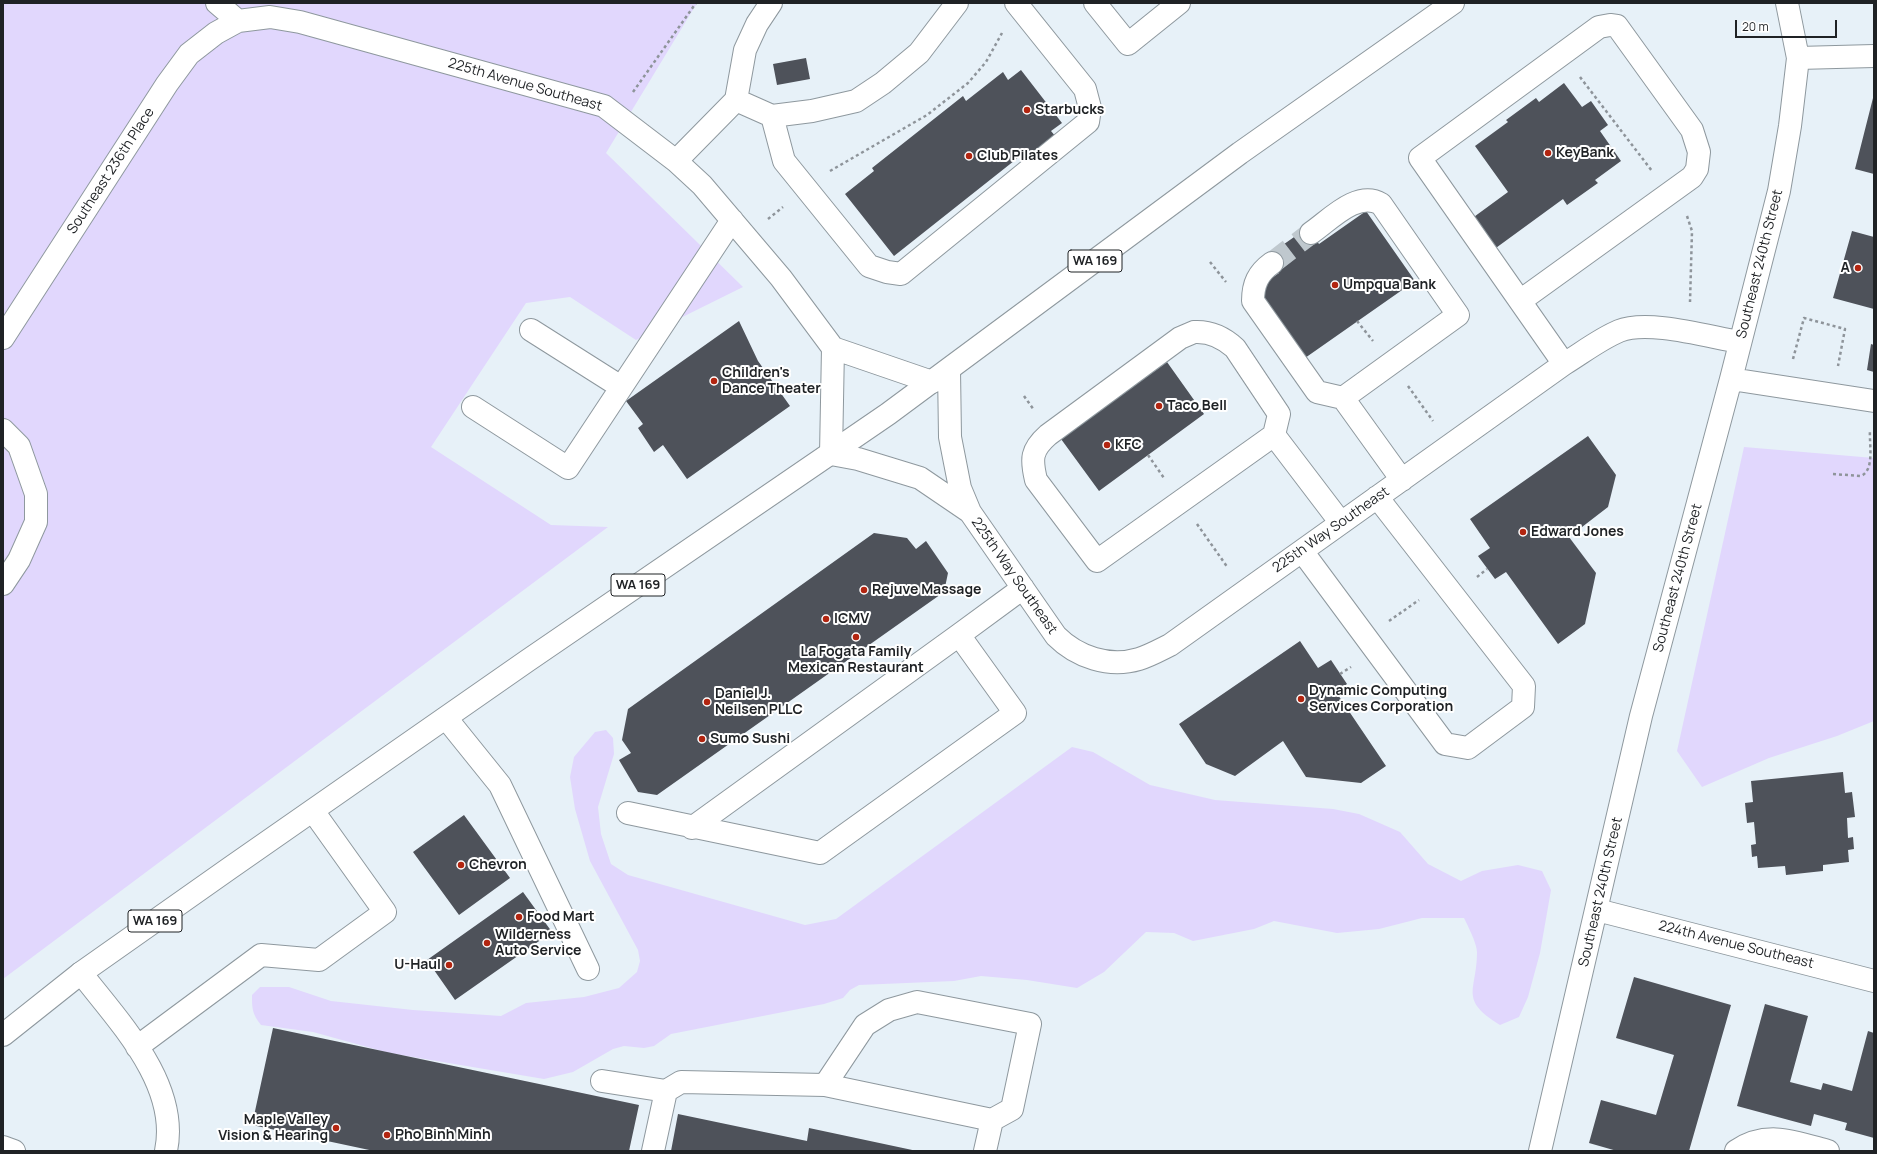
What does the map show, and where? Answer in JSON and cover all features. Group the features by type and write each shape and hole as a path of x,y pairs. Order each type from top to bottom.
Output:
{"street":[{"path":"217,3 238,21"},
{"path":"676,161 736,100 745,50 757,24 771,3"},
{"path":"736,100 772,116 812,111 856,101 883,83 919,53 956,3"},
{"path":"1095,3 1128,44 1179,3"},
{"name":"WA 169","path":"3,1036 81,973 446,718 831,454 941,376 1240,153 1453,3"},
{"name":"Southeast 240th Street","path":"1540,1151 1641,716 1731,379 1778,191 1790,126 1798,58 1787,3"},
{"path":"772,116 784,161 869,266 887,272 901,274 1088,122 1090,108 1085,89 1017,4"},
{"name":"225th Avenue Southeast","path":"238,21 270,17 300,22 604,106 676,161 702,185 781,278 833,348"},
{"name":"Southeast 236th Place","path":"3,338 167,84 189,54 216,33 238,21"},
{"path":"1520,301 1692,177 1697,169 1699,152 1692,130 1617,26 1610,25 1599,28 1420,158 1564,364"},
{"path":"1798,58 1874,56"},
{"path":"1311,233 1354,202 1365,199 1381,204 1458,315 1343,398"},
{"path":"473,407 568,468 732,220"},
{"path":"1272,263 1258,276 1253,287 1253,301 1317,392 1343,398 1402,480"},
{"name":"225th Way Southeast","path":"970,512 1056,636 1066,646 1092,658 1121,663 1139,659 1170,645 1564,364 1620,330 1639,326 1658,327 1740,342"},
{"path":"531,330 621,387"},
{"path":"1194,332 1204,332 1226,340 1235,348 1279,414 1274,435 1097,561 1036,480 1033,467 1033,454 1039,444 1048,435 1180,338 1194,332"},
{"path":"833,348 941,376 954,462 960,488 970,512 920,478 858,459 831,454 833,348"},
{"path":"1731,379 1872,400"},
{"path":"3,430 19,446 36,494 36,522 19,560 3,584"},
{"path":"1274,435 1341,523"},
{"path":"1302,551 1445,744 1468,748 1523,707 1524,686 1377,497"},
{"path":"692,828 1022,588"},
{"path":"628,813 692,828 820,854 1015,712 959,635"},
{"path":"446,718 500,785 588,969"},
{"path":"137,1047 261,955 319,960 385,912 313,811"},
{"name":"224th Avenue Southeast","path":"1597,910 1874,981"},
{"path":"81,973 144,1056 159,1088 167,1116 166,1151"},
{"path":"602,1081 666,1091 681,1082 825,1085 992,1120 1012,1108 1030,1024 917,1002 889,1010 865,1025 825,1085"},
{"path":"652,1151 666,1091"},
{"path":"986,1151 992,1120"},
{"path":"1739,1149 1764,1139 1782,1139 1828,1151"},
{"path":"3,1147 14,1151"}],"path":[{"path":"617,116 696,3"},
{"path":"746,236 806,188 830,172 927,115 968,83 986,62 1017,4"},
{"path":"1785,386 1804,318 1845,328 1832,393"},
{"path":"1833,474 1861,476 1865,475 1869,469 1872,400"},
{"path":"1340,674 1358,662 1383,624 1434,590 1468,584 1488,569"}],"shaded area":[{"path":"3,3 697,3 606,153 743,287 636,340 570,297 526,303 431,447 551,525 608,527 3,979"},
{"path":"1744,447 1874,458 1874,721 1837,736 1769,758 1702,787 1677,751"},
{"path":"606,730 613,738 614,754 598,807 601,834 611,864 628,875 805,925 836,919 1072,747 1093,752 1150,785 1215,800 1333,809 1359,814 1400,832 1428,864 1461,881 1482,871 1518,865 1542,871 1551,890 1540,953 1528,997 1519,1017 1500,1025 1487,1016 1474,1001 1473,985 1477,949 1464,918 1422,918 1379,929 1337,933 1274,921 1254,929 1193,941 1174,933 1146,932 1104,972 1077,988 1027,980 981,976 954,981 859,985 850,990 843,998 824,1004 671,1034 654,1046 644,1048 624,1046 613,1049 573,1072 544,1079 389,1053 313,1032 261,1025 254,1014 252,1007 252,995 260,987 289,987 331,1001 413,1010 501,1016 526,1003 584,997 619,988 637,972 640,961 638,950 590,861 575,809 570,777 574,757 595,732"}],"building":[{"path":"806,58 810,79 777,85 773,64"},
{"path":"1021,70 1062,123 1051,131 1061,143 1033,166 1024,153 894,256 845,194 874,171 872,168 963,96 966,101 1003,72 1008,80"},
{"name":"KeyBank","path":"1564,83 1582,107 1591,101 1608,125 1600,131 1621,161 1595,180 1598,183 1567,205 1563,199 1489,253 1467,222 1508,192 1475,146 1508,122 1506,120 1536,98 1539,102"},
{"path":"1874,98 1874,174 1855,169"},
{"name":"Umpqua Bank","path":"1366,211 1415,281 1305,358 1256,289 1279,273 1267,256 1307,228 1319,244"},
{"name":"A","path":"1852,231 1874,237 1874,309 1833,298"},
{"name":"Children's Dance Theater","path":"739,321 758,361 790,406 687,479 663,445 654,452 638,428 643,424 626,401"},
{"path":"1871,344 1874,345 1874,372 1867,370"},
{"path":"1167,362 1204,414 1099,491 1061,439"},
{"path":"1588,436 1616,475 1608,507 1569,537 1596,573 1585,624 1558,644 1506,572 1495,579 1478,556 1490,548 1470,519"},
{"path":"874,533 907,538 916,549 926,541 948,573 944,592 657,795 638,792 619,760 631,753 622,740 628,709"},
{"path":"1300,641 1318,668 1331,660 1347,684 1336,692 1386,766 1361,783 1306,777 1283,741 1235,776 1206,764 1179,724"},
{"path":"1843,772 1845,793 1852,792 1855,817 1847,818 1848,838 1853,837 1854,849 1848,850 1849,862 1823,865 1823,871 1786,875 1785,866 1758,868 1757,856 1752,857 1751,845 1756,844 1754,822 1747,823 1745,803 1753,802 1751,781"},
{"name":"Chevron","path":"464,815 510,878 459,915 413,852"},
{"path":"523,892 552,932 455,1000 427,960"},
{"path":"1634,977 1731,1005 1689,1151 1617,1151 1589,1143 1601,1100 1656,1115 1674,1055 1616,1038"},
{"path":"1765,1004 1808,1016 1790,1082 1821,1090 1823,1083 1852,1091 1868,1031 1874,1033 1874,1138 1845,1130 1847,1123 1814,1114 1811,1126 1737,1106"},
{"path":"273,1028 639,1105 629,1151 374,1151 252,1125"},
{"path":"678,1114 807,1141 809,1128 917,1151 671,1151"}],"tunnel":[{"path":"1272,263 1311,233"}],"place":[{"name":"Starbucks","path":"1027,110"},
{"name":"KeyBank","path":"1548,153"},
{"name":"Club Pilates","path":"969,156"},
{"name":"A","path":"1858,268"},
{"name":"Umpqua Bank","path":"1335,285"},
{"name":"Children's Dance Theater","path":"714,381"},
{"name":"Taco Bell","path":"1159,406"},
{"name":"KFC","path":"1107,445"},
{"name":"Edward Jones","path":"1523,532"},
{"name":"Rejuve Massage","path":"864,590"},
{"name":"ICMV","path":"826,619"},
{"name":"La Fogata Family Mexican Restaurant","path":"856,637"},
{"name":"Dynamic Computing Services Corporation","path":"1301,699"},
{"name":"Daniel J. Neilsen PLLC","path":"707,702"},
{"name":"Sumo Sushi","path":"702,739"},
{"name":"Chevron","path":"461,865"},
{"name":"Food Mart","path":"519,917"},
{"name":"Wilderness Auto Service","path":"487,943"},
{"name":"U-Haul","path":"449,965"},
{"name":"Maple Valley Vision & Hearing","path":"336,1128"},
{"name":"Pho Binh Minh","path":"387,1135"}]}
